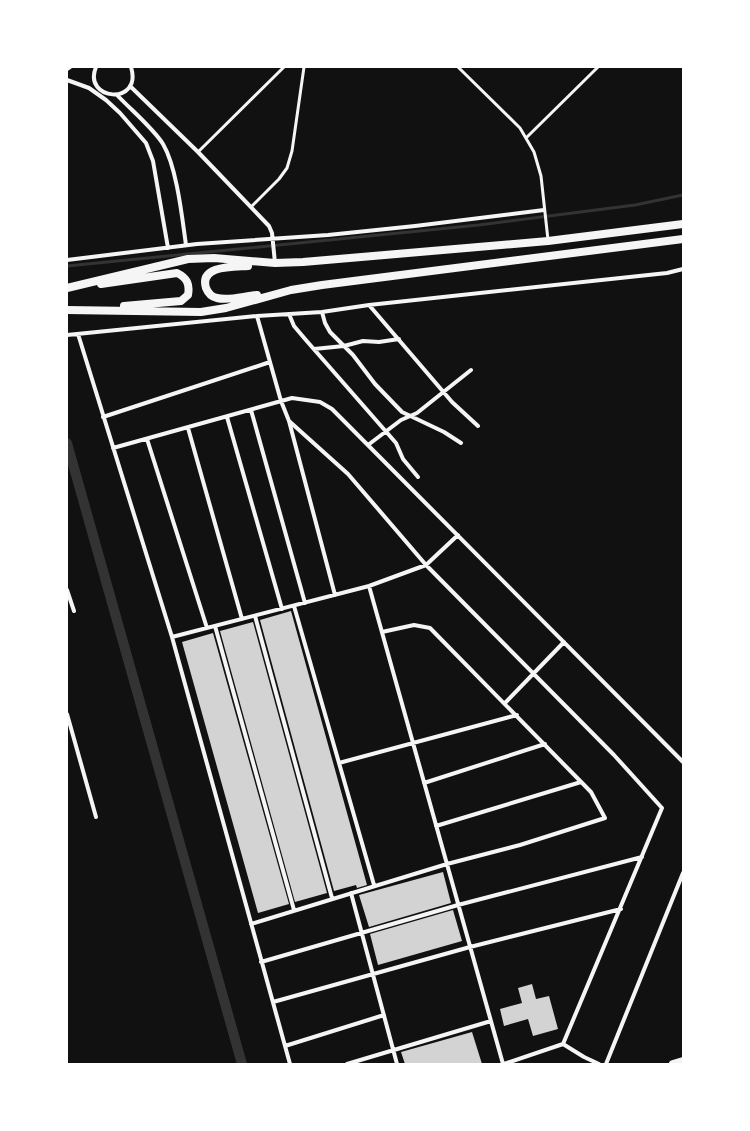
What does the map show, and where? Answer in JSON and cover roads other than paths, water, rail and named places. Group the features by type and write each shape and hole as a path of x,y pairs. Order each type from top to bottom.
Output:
{"main road":[{"path":"683,224 548,241 214,269 207,276 205,283 206,289 214,298 222,299 683,239"},
{"path":"67,289 188,259 214,258 275,263"},
{"path":"67,289 177,273 183,276 189,284 188,295 181,301 67,310"},
{"path":"80,309 201,312 226,308 291,290"},
{"path":"673,1064 683,1060"}],"street":[{"path":"96,67 94,78 97,86 108,94 117,95 124,92 130,86 133,73 131,67"},
{"path":"67,80 89,88 106,100 120,113 146,143 152,157 168,248"},
{"path":"130,86 198,152 269,226 275,263"},
{"path":"117,95 156,136 164,147 174,175 186,246"},
{"path":"67,260 186,246 415,226 544,210"},
{"path":"67,335 257,316 322,312 369,305 667,273 683,269"},
{"path":"369,305 444,392 478,426"},
{"path":"322,312 325,323 375,384 402,412 444,432 461,443"},
{"path":"289,314 294,326 396,443 403,459 418,477"},
{"path":"257,316 281,402 289,421 335,595"},
{"path":"78,334 172,637 290,1064"},
{"path":"314,349 344,346 363,341 379,342 399,339"},
{"path":"103,417 270,362"},
{"path":"368,445 385,431 409,415 417,413 471,370"},
{"path":"113,448 292,398 320,402 332,409 683,762"},
{"path":"251,410 305,603"},
{"path":"227,417 282,609"},
{"path":"289,421 348,474 426,565 614,754 662,808 621,909 563,1044 503,1064 369,586"},
{"path":"188,428 242,619"},
{"path":"147,439 207,628"},
{"path":"172,637 369,586 426,565 458,536"},
{"path":"67,590 74,611"},
{"path":"294,606 374,886"},
{"path":"255,616 332,898"},
{"path":"215,626 294,910"},
{"path":"251,924 332,898 447,864 520,845 605,818 596,799 581,782 517,715 430,628 414,626 382,632"},
{"path":"505,703 564,642"},
{"path":"67,714 96,817"},
{"path":"339,763 517,715"},
{"path":"424,783 545,744"},
{"path":"436,826 581,782"},
{"path":"261,962 458,905 642,857"},
{"path":"606,1064 683,873"},
{"path":"351,893 396,1064"},
{"path":"273,1002 470,947 621,909"},
{"path":"285,1046 384,1016"},
{"path":"347,1064 491,1021"},
{"path":"563,1044 599,1064"}],"lane":[{"path":"198,152 284,67"},
{"path":"251,207 279,179 286,168 292,151 304,67"},
{"path":"458,67 501,108 520,128 526,138 538,164 548,241"},
{"path":"526,138 598,67"}],"waterway":[{"path":"67,266 479,225 635,205 683,195"},
{"path":"67,443 242,1064"}]}
